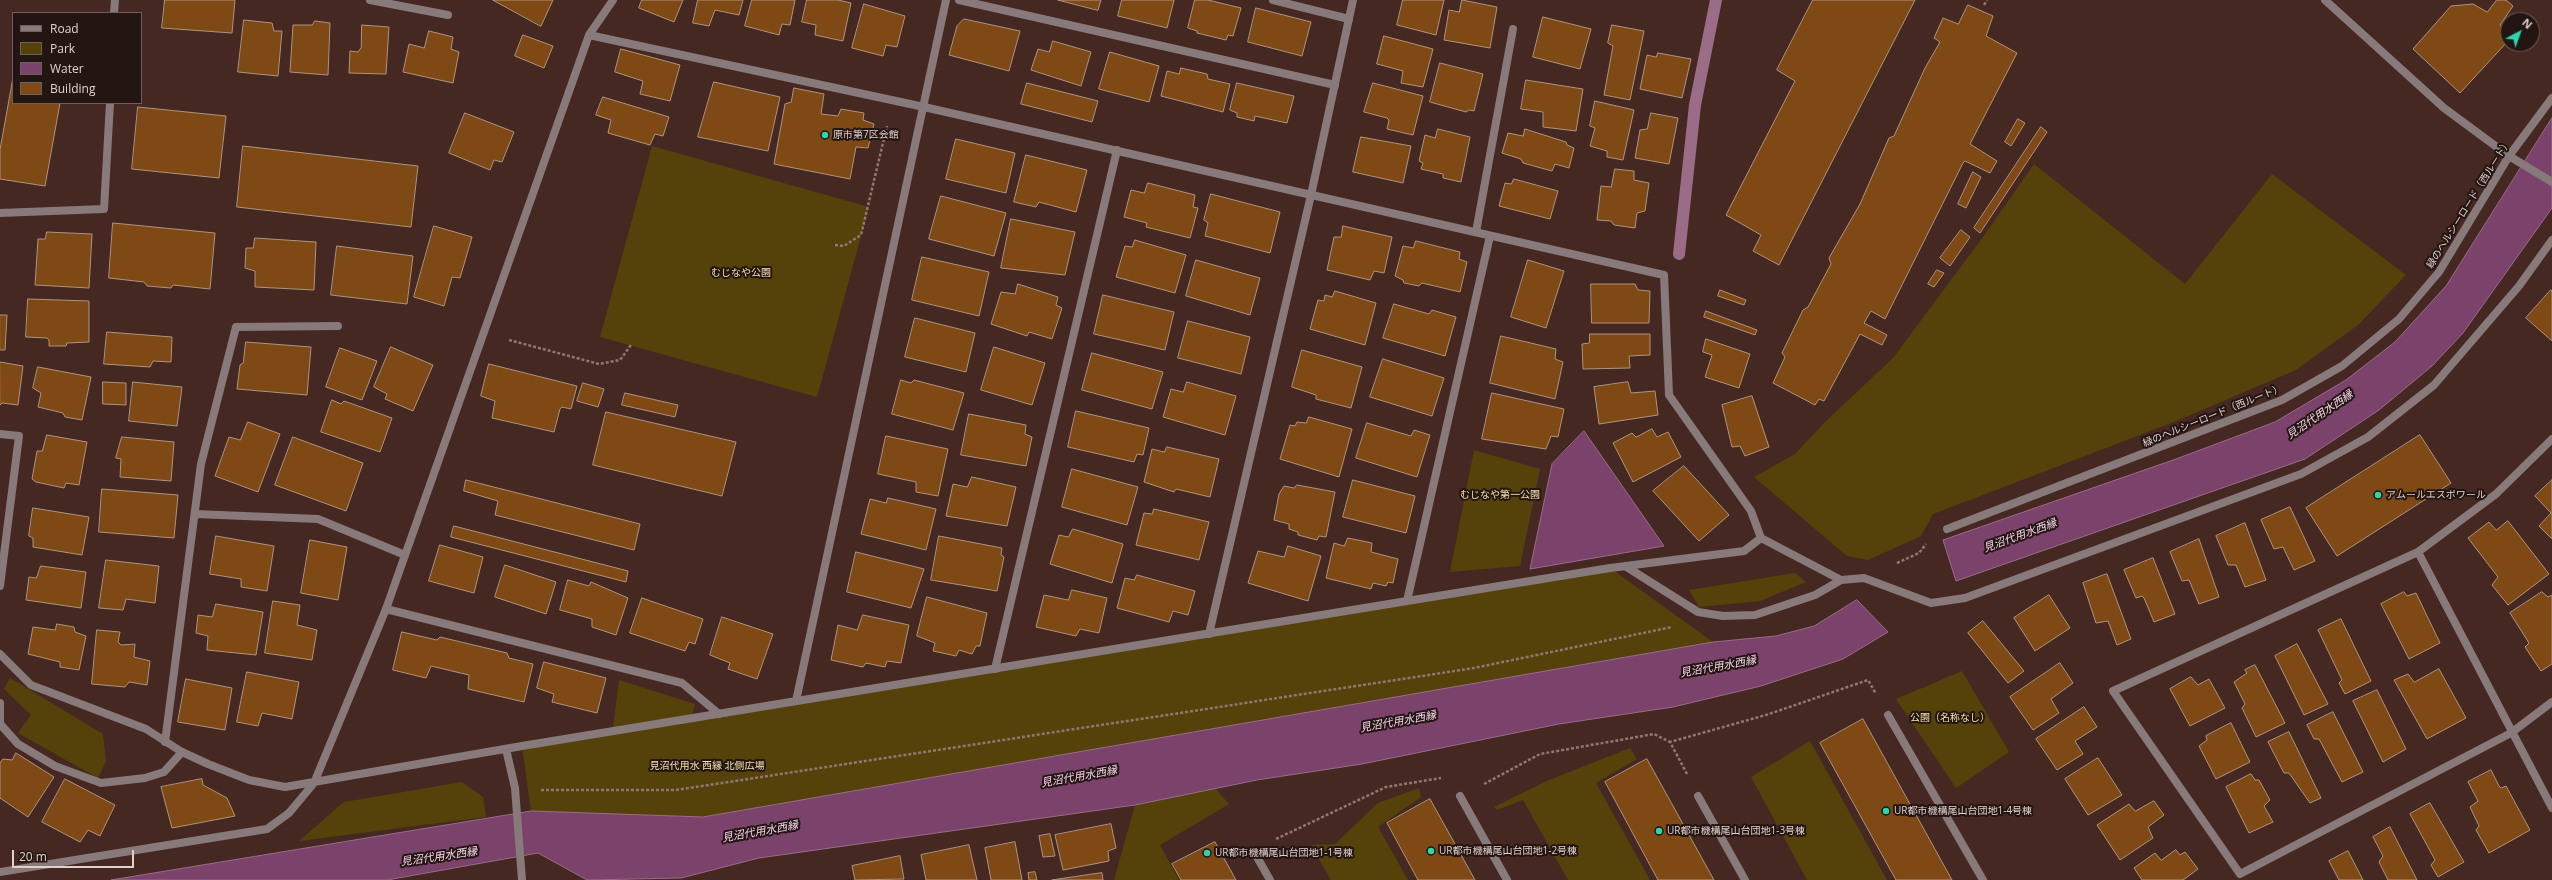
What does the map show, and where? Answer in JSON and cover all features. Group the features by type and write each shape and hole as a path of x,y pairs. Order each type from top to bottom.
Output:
{"street":[{"path":"114,12 115,0"},
{"path":"370,0 448,15"},
{"path":"0,872 267,829 289,812 314,784 386,609 589,35 613,0"},
{"path":"796,701 946,0"},
{"path":"959,0 1335,85"},
{"path":"1273,0 1349,19"},
{"path":"1209,634 1311,195 1353,0"},
{"path":"2325,0 2444,108 2509,156 2552,182"},
{"path":"1476,232 1513,29"},
{"path":"589,35 1117,150 1664,275 1669,394 1751,511 1761,538 1841,580"},
{"name":"緑のヘルシーロード（西ルート）","path":"1947,529 2282,400 2342,366 2399,319 2439,272 2509,156 2552,98"},
{"path":"0,213 104,209 110,104"},
{"path":"995,669 1117,150"},
{"path":"1407,601 1490,236"},
{"path":"1625,566 1698,612 1724,616 1755,615 1815,595 1841,580 1864,578 1931,603 1966,598 2301,474 2368,437 2434,384 2519,286 2552,240"},
{"path":"165,742 201,464 236,327 338,326"},
{"path":"0,434 19,436 0,586"},
{"path":"2552,439 2496,494 2418,552 2112,691 2240,874 2511,733 2552,702"},
{"path":"194,514 318,519 405,555"},
{"path":"0,654 31,684 146,729 182,752 249,780 285,787 314,784 506,749 1407,601 1625,566 1744,551 1761,538"},
{"path":"2418,552 2511,733 2552,808"},
{"path":"386,609 682,683 719,714"},
{"path":"0,703 1,726 18,744 55,766 101,783 145,778 164,772 182,752"},
{"path":"1888,715 1983,880"},
{"path":"506,749 515,788 522,880"},
{"path":"1460,796 1507,880"},
{"path":"1698,796 1745,880"},
{"path":"1254,850 1270,880"}],"path":[{"path":"1984,5 1986,0"},
{"path":"834,245 844,246 861,235 893,100"},
{"path":"484,332 600,364 620,360 631,345"},
{"path":"1864,578 1919,553 1929,540 1947,529"},
{"path":"536,790 676,790 1474,668 1677,626"},
{"path":"1698,796 1670,742 1766,715 1868,680 1888,715"}],"green space":[{"name":"むじなや公園","path":"652,146 869,207 817,397 600,337"},
{"path":"2034,164 2185,284 2272,174 2406,275 2358,325 2296,370 2174,422 1933,514 1921,536 1868,560 1847,556 1754,477 1795,454 1825,422 1893,358 1983,237"},
{"name":"むじなや第一公園","path":"1474,450 1540,469 1520,566 1450,572"},
{"name":"見沼代用水 西縁 北側広場","path":"1610,568 1713,642 703,817 531,811 522,746"},
{"path":"1795,573 1806,582 1760,601 1699,607 1689,590"},
{"name":"公園（名称なし）","path":"1962,671 2009,752 1956,788 1896,699"},
{"path":"10,678 103,734 106,761 98,778 18,733 31,715 4,689"},
{"path":"619,680 695,704 692,715 613,727"},
{"path":"1810,741 1887,880 1807,880 1751,777"},
{"path":"1630,748 1637,759 1596,783 1650,880 1568,880 1523,800 1497,810 1494,807 1549,780"},
{"path":"462,782 483,797 486,817 299,841 344,802"},
{"path":"1215,788 1229,804 1160,845 1179,880 1114,880 1135,805"},
{"path":"1419,788 1421,797 1378,827 1408,880 1331,880 1311,845 1335,844 1378,803"}],"water":[{"name":"見沼代用水西縁","path":"2552,118 2552,208 2463,333 2432,366 2379,410 2305,459 1956,581 1943,540 2176,459 2275,422 2346,380 2395,342 2446,286"},
{"path":"1584,431 1664,546 1530,569 1552,464"},
{"name":"見沼代用水西縁","path":"1857,600 1888,632 1843,659 1761,686 1673,707 1559,724 1362,764 1257,780 1135,805 759,858 681,878 587,880 538,853 387,880 111,880 531,811 703,817 1713,642 1776,636 1814,626"}],"building":[{"path":"165,0 235,0 232,33 162,28"},
{"path":"493,0 553,0 541,26"},
{"path":"642,0 683,0 674,22 639,8"},
{"path":"698,0 743,0 739,15 715,10 709,26 693,23"},
{"path":"752,0 795,0 790,25 782,24 779,35 745,26"},
{"path":"807,0 838,0 851,3 843,41 815,35 816,25 802,22"},
{"path":"1058,0 1101,0 1098,10"},
{"path":"1122,0 1174,0 1167,28 1118,16"},
{"path":"1195,0 1208,0 1241,8 1233,36 1228,35 1226,40 1197,33 1197,31 1188,28"},
{"path":"1403,0 1444,0 1436,35 1397,25"},
{"path":"1462,0 1497,7 1490,48 1444,40 1449,10 1459,12"},
{"path":"1813,0 1915,0 1779,265 1753,251 1761,235 1726,215 1795,81 1777,70"},
{"path":"2497,0 2506,0 2513,6 2509,12 2500,12 2500,50 2460,93 2413,49 2451,6 2473,4 2487,12"},
{"path":"864,4 905,16 897,47 886,45 883,56 852,48"},
{"path":"1968,5 1993,16 1986,36 2017,53 1970,144 1997,161 1990,173 1965,161 1963,163 1885,319 1871,311 1864,323 1887,335 1882,345 1860,334 1824,401 1819,399 1815,405 1773,383 1785,357 1782,353 1803,310 1808,307 1831,264 1829,258 1860,204 1889,138 1894,136 1925,68 1940,42 1934,38 1943,18 1958,24"},
{"path":"1256,8 1311,22 1302,56 1248,42"},
{"path":"1543,17 1591,29 1580,69 1533,57"},
{"path":"964,19 1020,31 1009,71 949,55 957,26"},
{"path":"244,20 272,23 274,31 282,31 278,76 238,72"},
{"path":"315,21 330,23 328,75 290,72 293,25 312,25"},
{"path":"362,25 389,27 386,74 349,73 350,51 358,52 361,48"},
{"path":"1612,25 1644,31 1630,100 1604,95 1613,46 1608,43"},
{"path":"429,31 453,37 451,49 459,52 453,83 403,72 409,44 424,48"},
{"path":"523,35 553,46 544,68 515,56"},
{"path":"1384,36 1433,49 1423,87 1401,83 1403,71 1377,64"},
{"path":"1053,41 1091,52 1081,86 1031,70 1038,49 1049,52"},
{"path":"621,49 680,65 670,101 640,94 643,81 615,72"},
{"path":"1110,52 1159,66 1149,102 1099,89"},
{"path":"1658,53 1691,59 1682,98 1640,89 1647,55 1656,57"},
{"path":"1440,63 1483,74 1474,111 1469,110 1466,112 1430,102"},
{"path":"1181,68 1207,74 1208,79 1230,84 1223,112 1161,96 1167,71 1179,74"},
{"path":"1526,80 1583,89 1576,131 1543,127 1543,112 1521,109"},
{"path":"714,82 780,97 768,151 698,137"},
{"path":"1027,83 1098,101 1092,122 1021,104"},
{"path":"1237,83 1294,96 1287,123 1255,116 1254,121 1237,117 1237,113 1230,110"},
{"path":"1373,83 1423,96 1413,135 1387,129 1389,120 1387,118 1364,112"},
{"path":"12,84 12,104 60,104 45,186 0,179 0,150"},
{"name":"原市第7区会館","path":"794,88 824,94 821,114 838,116 841,109 864,113 863,120 874,124 868,148 856,147 850,179 774,164 785,104 791,102"},
{"path":"603,97 669,117 663,136 655,134 650,145 608,133 611,120 596,115"},
{"path":"1595,101 1634,110 1623,160 1607,157 1607,151 1590,146 1595,128 1590,126"},
{"path":"138,107 226,116 219,178 132,169"},
{"path":"465,113 514,132 502,162 494,160 490,170 449,153"},
{"path":"1651,113 1678,118 1669,164 1635,158 1640,130 1647,129"},
{"path":"2018,119 2025,123 2011,146 2005,142"},
{"path":"2041,127 2047,132 1980,233 1974,228"},
{"path":"1438,129 1470,137 1461,182 1443,178 1443,174 1421,169 1423,163 1419,161 1425,135 1435,138"},
{"path":"1525,129 1566,142 1567,145 1574,148 1569,168 1555,164 1552,171 1523,163 1521,159 1502,153 1508,133 1523,136"},
{"path":"1361,137 1411,146 1403,183 1353,172"},
{"path":"956,139 1015,153 1006,193 946,179"},
{"path":"243,146 418,166 411,227 237,207"},
{"path":"1026,155 1087,170 1076,212 1039,202 1036,207 1014,202"},
{"path":"1615,169 1634,171 1634,180 1649,183 1645,211 1637,213 1635,228 1614,225 1611,221 1597,220 1601,186 1611,187"},
{"path":"1973,172 1981,177 1966,208 1958,204"},
{"path":"1514,179 1558,191 1550,219 1499,206 1505,183 1511,184"},
{"path":"1148,183 1195,195 1193,207 1198,208 1190,238 1146,227 1147,223 1124,217 1131,190 1144,193"},
{"path":"1211,194 1280,212 1270,253 1205,236 1208,223 1204,220"},
{"path":"941,196 1006,213 994,256 929,239"},
{"path":"1011,219 1075,232 1065,275 1001,268"},
{"path":"113,223 215,233 210,289 173,285 171,288 147,286 144,282 109,278"},
{"path":"434,226 472,237 460,278 452,277 444,306 414,297"},
{"path":"1343,226 1392,237 1384,273 1374,271 1370,280 1327,270 1334,237 1341,237"},
{"path":"1961,230 1970,237 1950,266 1940,258"},
{"path":"47,232 92,234 89,288 35,285 38,239 45,239"},
{"path":"255,238 316,242 314,290 255,287 255,271 245,268 246,248 253,248"},
{"path":"1135,240 1186,255 1175,293 1116,277 1125,246 1132,247"},
{"path":"1416,241 1460,252 1459,259 1467,262 1460,292 1422,283 1419,286 1404,283 1403,280 1395,276 1403,246 1413,248"},
{"path":"337,246 413,256 407,304 331,295"},
{"path":"922,257 989,272 979,316 912,300"},
{"path":"1196,260 1260,278 1250,315 1186,296"},
{"path":"1528,260 1564,271 1546,328 1511,317"},
{"path":"1937,270 1944,273 1934,287 1928,284"},
{"path":"1018,284 1058,297 1056,305 1062,308 1052,339 1029,332 1027,336 991,324 1001,292 1015,294"},
{"path":"1591,284 1635,284 1638,290 1650,291 1649,323 1592,323"},
{"path":"1720,290 1746,300 1744,305 1718,296"},
{"path":"2551,290 2552,291 2552,341 2526,318"},
{"path":"1335,291 1376,303 1365,345 1310,329 1318,300 1324,301 1325,295 1332,297"},
{"path":"1103,295 1174,312 1165,350 1094,334"},
{"path":"28,299 89,301 89,342 67,343 66,346 49,346 49,340 47,338 26,337"},
{"path":"1394,304 1429,314 1432,310 1456,317 1445,356 1383,338"},
{"path":"1706,311 1757,330 1755,335 1704,317"},
{"path":"0,315 7,315 5,350 0,350"},
{"path":"915,318 975,333 966,372 905,357"},
{"path":"1188,321 1250,337 1241,374 1178,358"},
{"path":"107,332 172,337 171,362 153,361 150,367 104,364"},
{"path":"1590,334 1650,334 1650,355 1629,356 1630,368 1583,369 1582,344 1589,343"},
{"path":"1501,336 1556,349 1555,359 1563,362 1555,399 1490,383"},
{"path":"1706,339 1750,354 1739,388 1705,377 1712,355 1703,352"},
{"path":"246,342 311,347 307,395 237,389 240,365 243,363"},
{"path":"391,347 433,365 413,411 385,399 387,394 374,387"},
{"path":"994,347 1045,363 1032,405 981,390"},
{"path":"340,348 377,361 362,400 326,387"},
{"path":"1302,350 1362,367 1351,408 1316,399 1316,395 1292,387"},
{"path":"1092,353 1163,372 1152,409 1082,390"},
{"path":"1383,359 1444,378 1432,416 1370,397"},
{"path":"0,362 23,366 18,405 2,403 0,405"},
{"path":"489,364 577,386 571,409 562,407 560,409 554,432 492,418 495,401 481,396"},
{"path":"38,367 91,377 82,420 65,417 63,413 38,407 41,393 33,388"},
{"path":"901,380 911,383 914,380 964,393 953,430 892,414"},
{"path":"103,382 126,383 126,405 103,404"},
{"path":"133,382 182,387 177,426 129,421"},
{"path":"1187,382 1236,396 1225,435 1163,417 1171,389 1183,392"},
{"path":"1628,382 1631,393 1655,391 1658,415 1599,424 1594,387"},
{"path":"583,383 604,389 598,407 577,401"},
{"path":"625,393 678,405 675,417 622,405"},
{"path":"1492,393 1564,409 1558,437 1551,436 1546,449 1482,439"},
{"path":"1752,396 1769,447 1745,456 1740,446 1732,447 1722,405"},
{"path":"332,400 341,404 344,401 392,418 380,452 321,432"},
{"path":"1076,411 1149,428 1143,455 1137,454 1134,462 1068,447"},
{"path":"606,412 736,442 722,496 593,465"},
{"path":"969,414 1026,425 1025,434 1032,437 1026,466 961,455"},
{"path":"1309,417 1352,429 1339,477 1280,459 1290,425 1295,426 1297,422 1306,423"},
{"path":"248,422 280,434 258,492 215,476 229,437 240,440"},
{"path":"1367,423 1411,436 1414,430 1430,435 1417,477 1356,458"},
{"path":"1652,429 1657,437 1668,432 1681,457 1633,482 1613,443 1632,433 1636,437"},
{"path":"47,435 87,442 79,485 66,483 64,488 36,482 32,479 37,451 42,451"},
{"name":"アムールエスポワール","path":"2420,435 2451,483 2337,556 2306,508"},
{"path":"886,436 948,449 938,496 916,492 916,482 878,474"},
{"path":"122,437 174,442 171,481 120,477 121,459 116,458"},
{"path":"293,437 363,463 346,511 275,485"},
{"path":"1167,447 1219,459 1210,497 1176,489 1174,492 1144,482 1152,449 1164,452"},
{"path":"1684,466 1729,515 1699,541 1653,491"},
{"path":"1072,469 1138,487 1127,525 1062,507"},
{"path":"972,477 1016,487 1007,526 946,516 953,484 967,487"},
{"path":"466,480 640,524 634,550 495,515 498,501 464,491"},
{"path":"1353,480 1415,496 1406,533 1343,517"},
{"path":"2552,480 2552,539 2539,526 2551,513 2535,496"},
{"path":"1297,485 1335,492 1326,537 1319,536 1317,540 1298,535 1298,532 1289,529 1289,524 1274,520 1279,494 1284,486 1294,488"},
{"path":"102,489 178,495 174,538 99,532"},
{"path":"888,498 936,509 926,550 861,534 870,499 886,503"},
{"path":"2290,507 2315,561 2294,570 2283,547 2274,549 2261,520"},
{"path":"33,508 89,517 82,555 33,547 33,538 29,536"},
{"path":"1154,509 1209,522 1199,560 1136,545 1144,513 1152,514"},
{"path":"2508,521 2549,574 2508,605 2492,585 2498,577 2468,538 2489,522 2496,530"},
{"path":"2245,523 2266,580 2245,587 2236,565 2228,565 2216,536"},
{"path":"454,526 628,571 626,582 451,537"},
{"path":"1073,529 1123,544 1112,583 1050,564 1059,535 1068,537"},
{"path":"216,536 274,546 267,591 241,587 241,579 210,574"},
{"path":"939,536 1002,548 1001,555 1004,557 997,591 931,580"},
{"path":"1348,538 1372,543 1371,552 1398,559 1393,583 1388,582 1386,586 1373,583 1371,589 1326,578 1334,543 1344,546"},
{"path":"2199,539 2219,597 2199,604 2189,580 2182,581 2170,552"},
{"path":"310,540 347,547 338,600 301,593"},
{"path":"440,545 483,557 474,593 429,581"},
{"path":"1288,546 1321,556 1308,601 1248,583 1258,551 1284,557"},
{"path":"856,552 924,569 911,608 847,592"},
{"path":"2153,558 2175,614 2154,622 2144,598 2142,596 2136,598 2124,570"},
{"path":"106,560 159,566 155,603 126,599 123,610 99,608"},
{"path":"505,565 556,582 546,614 495,597"},
{"path":"41,566 86,572 81,608 26,600 29,577 36,578"},
{"path":"2107,574 2131,639 2117,645 2108,621 2096,623 2083,583"},
{"path":"1137,575 1195,591 1188,615 1173,611 1169,622 1117,608 1125,578 1134,580"},
{"path":"568,580 589,586 591,582 628,598 616,635 592,627 592,619 560,610"},
{"path":"1072,590 1107,598 1099,633 1080,629 1076,636 1036,627 1044,595 1068,600"},
{"path":"2404,592 2407,596 2416,593 2440,643 2409,659 2381,604"},
{"path":"2542,592 2548,597 2552,595 2552,664 2541,671 2525,647 2529,643 2510,613"},
{"path":"2049,595 2070,628 2035,651 2014,618"},
{"path":"927,597 987,613 980,646 976,646 972,654 959,650 956,656 933,651 935,643 917,636"},
{"path":"642,598 703,619 695,644 689,642 685,651 630,633"},
{"path":"273,601 300,605 297,625 317,630 312,660 265,653"},
{"path":"216,604 263,612 256,655 207,650 208,636 196,633 198,615 212,617"},
{"path":"863,615 909,625 901,663 887,661 885,667 866,663 863,667 831,660 838,625 857,630"},
{"path":"722,617 773,634 757,679 728,669 730,663 710,655"},
{"path":"2341,619 2371,681 2345,694 2339,683 2342,680 2318,630"},
{"path":"1983,621 2024,671 2008,683 1968,633"},
{"path":"57,624 74,627 75,632 86,636 79,670 60,667 60,662 28,654 33,627 55,630"},
{"path":"97,630 120,632 118,642 121,645 135,644 134,657 150,661 147,685 129,682 125,687 92,684"},
{"path":"402,632 437,640 440,637 507,653 509,658 533,664 524,702 468,689 469,675 431,666 426,678 393,670"},
{"path":"2297,644 2328,704 2304,715 2275,656"},
{"path":"544,662 606,678 597,713 552,702 554,694 537,688"},
{"path":"2060,663 2073,683 2051,699 2059,713 2033,730 2010,697"},
{"path":"2255,665 2285,723 2256,737 2242,708 2245,704 2234,682 2247,673 2245,670"},
{"path":"2439,669 2466,718 2427,739 2394,680 2408,674 2414,682"},
{"path":"247,672 299,682 292,719 262,713 258,726 237,722"},
{"path":"2191,677 2198,685 2209,679 2225,708 2190,726 2170,689"},
{"path":"186,679 232,688 225,730 178,722"},
{"path":"2377,690 2406,749 2383,762 2353,701"},
{"path":"2084,707 2097,727 2075,741 2083,754 2057,770 2036,739"},
{"path":"2333,712 2363,772 2342,782 2319,739 2314,739 2307,725"},
{"name":"UR都市機構尾山台団地1-4号棟","path":"1863,719 1952,880 1896,880 1820,743"},
{"path":"2231,723 2250,762 2216,779 2199,746 2207,740 2206,736"},
{"path":"2289,732 2321,798 2310,803 2289,773 2284,773 2268,742"},
{"path":"16,753 54,777 28,817 0,798 0,763 3,759 12,760"},
{"path":"2098,758 2122,795 2088,815 2065,779"},
{"name":"UR都市機構尾山台団地1-3号棟","path":"1647,759 1714,880 1658,880 1605,782"},
{"path":"2491,770 2499,786 2501,788 2506,786 2530,830 2489,853 2476,830 2479,826 2470,807 2478,801 2468,782"},
{"path":"2251,774 2255,780 2259,780 2270,800 2264,806 2273,822 2249,833 2226,787"},
{"path":"65,779 115,805 100,836 88,830 80,842 42,822"},
{"path":"202,779 203,785 227,798 235,816 172,828 161,787"},
{"name":"UR都市機構尾山台団地1-2号棟","path":"1430,799 1475,880 1418,880 1387,823"},
{"path":"2154,801 2164,815 2148,827 2153,838 2120,860 2097,825 2129,804 2135,811"},
{"path":"2430,803 2464,862 2438,877 2431,865 2435,860 2410,814"},
{"path":"1111,824 1116,848 1108,851 1109,861 1063,870 1055,835"},
{"path":"2390,827 2417,880 2388,880 2379,862 2383,856 2373,837"},
{"path":"1050,834 1055,856 1043,857 1039,836"},
{"path":"1015,842 1022,880 991,880 985,848"},
{"name":"UR都市機構尾山台団地1-1号棟","path":"1215,842 1236,880 1181,880 1172,864"},
{"path":"969,845 977,880 926,880 921,855"},
{"path":"2176,850 2180,855 2185,852 2198,869 2183,880 2142,880 2134,868 2155,853 2161,860"},
{"path":"2348,851 2363,880 2339,880 2329,861"},
{"path":"900,856 904,879 855,880 852,866"},
{"path":"1035,872 1037,880 1029,880 1028,873"},
{"path":"1102,873 1103,880 1052,880"}],"waterway":[{"path":"1679,254 1695,105 1716,0"}],"place":[{"name":"原市第7区会館","path":"825,135"},
{"name":"アムールエスポワール","path":"2378,495"},
{"name":"UR都市機構尾山台団地1-4号棟","path":"1886,811"},
{"name":"UR都市機構尾山台団地1-3号棟","path":"1659,831"},
{"name":"UR都市機構尾山台団地1-2号棟","path":"1431,851"},
{"name":"UR都市機構尾山台団地1-1号棟","path":"1207,853"}]}
